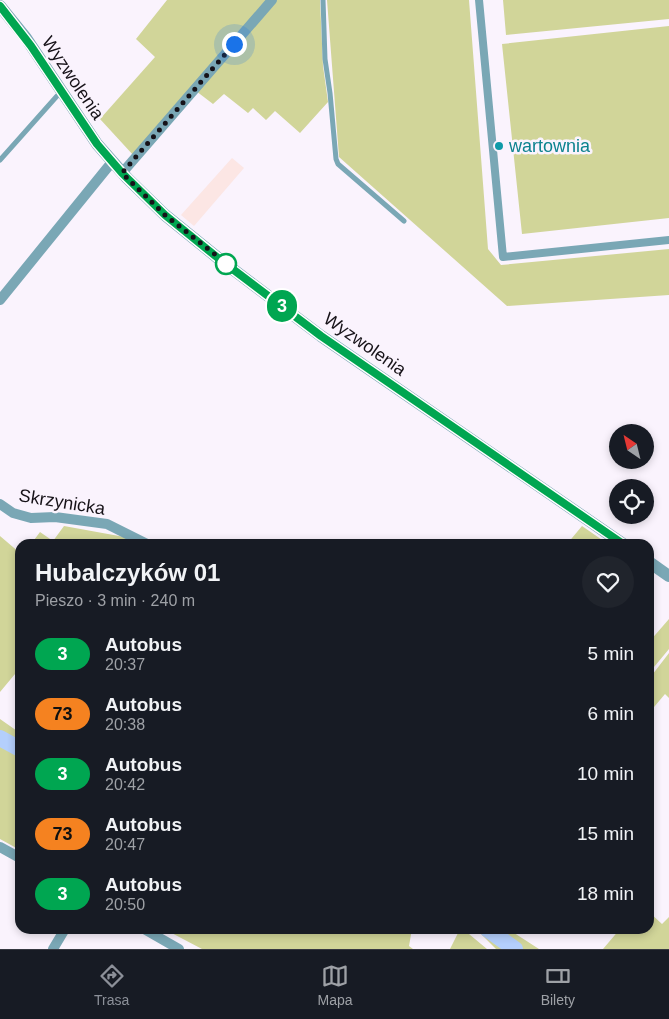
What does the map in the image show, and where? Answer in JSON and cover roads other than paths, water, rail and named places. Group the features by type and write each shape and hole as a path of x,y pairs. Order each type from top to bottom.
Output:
{"street":[{"path":"122,173 272,0"},
{"path":"479,0 503,257 669,240"},
{"name":"Wyzwolenia","path":"0,6 20,30 97,144 122,173 157,208 288,311 616,539"},
{"path":"0,300 112,162"},
{"name":"Skrzynicka","path":"0,504 13,513 31,518 55,517 108,524 138,539"},
{"path":"654,566 669,576"},
{"path":"0,847 15,855"},
{"path":"53,949 61,934"},
{"path":"153,934 179,949"}],"lane":[{"path":"323,0 325,59 336,159 338,164 404,221"},
{"path":"0,160 62,92"}],"waterway":[{"path":"0,738 15,746"},
{"path":"494,934 515,949"}],"place":[{"name":"wartownia","path":"499,146"}]}
